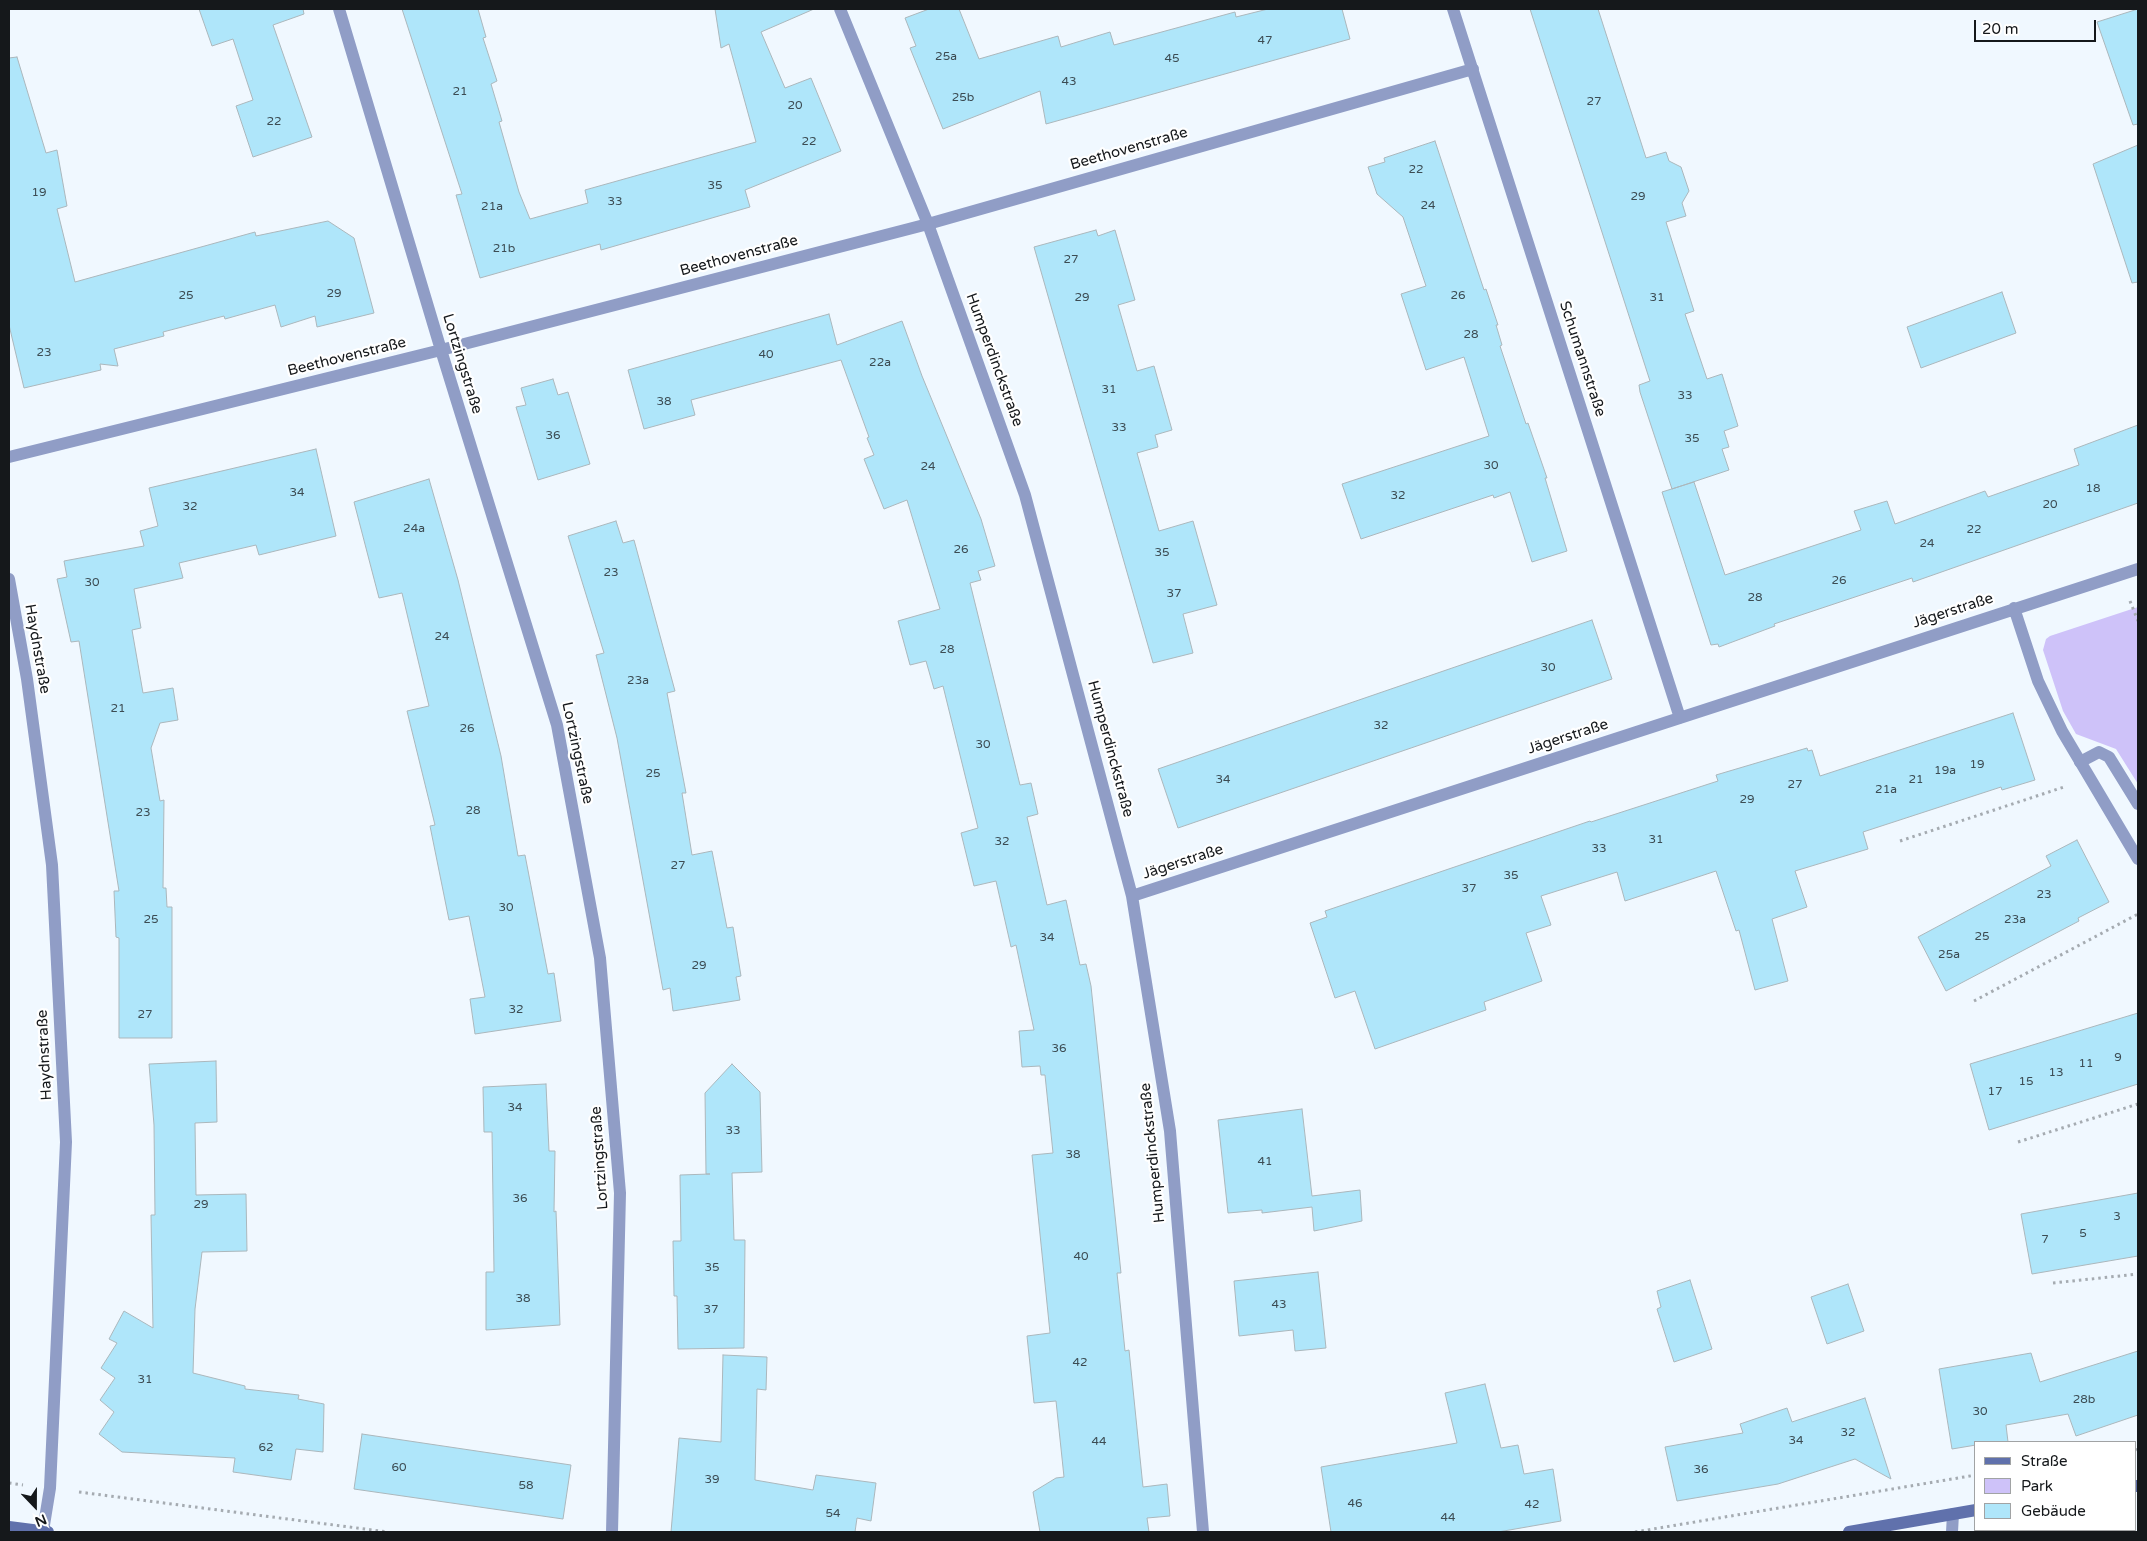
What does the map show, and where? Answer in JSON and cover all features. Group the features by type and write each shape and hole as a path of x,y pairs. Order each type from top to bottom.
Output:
{"main road":[{"path":"1849,1532 1974,1510"},
{"path":"9,1527 46,1532"}],"street":[{"name":"Lortzingstraße","path":"339,9 441,350 557,724 600,958 620,1193 612,1532"},
{"name":"Humperdinckstraße","path":"840,9 928,224 1025,495 1132,896 1170,1131 1203,1532"},
{"name":"Schumannstraße","path":"1453,9 1680,718"},
{"name":"Beethovenstraße","path":"9,457 441,350 928,224 1473,69"},
{"name":"Jägerstraße","path":"1132,896 2138,569"},
{"name":"Haydnstraße","path":"9,579 27,679 52,865 66,1142 50,1488 46,1532"},
{"name":"Jägerstraße","path":"2014,608 2038,681 2062,731 2138,859"},
{"path":"2080,762 2099,752 2108,757 2138,804"},
{"path":"1952,1532 1953,1514"}],"path":[{"path":"1900,841 2090,779"},
{"path":"1974,1001 2138,914"},
{"path":"2018,1142 2138,1104"},
{"path":"2053,1283 2138,1274"},
{"path":"1635,1532 1974,1475"},
{"path":"9,1483 388,1532"}],"green space":[{"path":"2138,607 2138,784 2116,749 2076,734 2063,711 2043,650 2046,639 2050,636"}],"building":[{"path":"199,9 303,9 304,14 273,25 312,137 253,157 236,106 253,100 233,39 212,46"},
{"path":"402,9 478,9 486,37 483,38 497,81 491,84 502,121 499,122 519,192 530,219 588,203 585,190 756,142 729,44 721,48 715,9 814,9 761,32 785,88 811,78 841,151 745,190 750,207 601,250 600,244 480,278 456,195 462,194"},
{"path":"929,9 959,9 979,59 1058,36 1061,47 1110,32 1114,45 1235,12 1236,17 1268,9 1342,9 1350,39 1046,124 1040,91 943,129 910,48 916,46 905,18"},
{"path":"1530,9 1598,9 1646,158 1666,152 1669,161 1681,167 1689,191 1682,203 1686,216 1666,222 1694,311 1685,314 1707,379 1722,374 1738,426 1724,431 1729,447 1722,449 1729,470 1672,489 1640,392 1639,385 1650,381"},
{"path":"2138,9 2138,124 2133,125 2097,22"},
{"path":"17,57 46,153 57,150 67,206 57,209 75,282 255,232 256,236 328,221 354,238 374,313 317,327 315,316 281,327 275,305 225,319 224,316 163,332 164,336 114,349 118,366 100,364 101,370 24,388 9,325 9,58"},
{"path":"1435,141 1484,290 1486,289 1498,325 1496,325 1502,345 1500,346 1526,424 1528,423 1547,478 1545,478 1567,551 1532,562 1510,492 1494,498 1493,495 1361,539 1342,484 1489,436 1464,357 1426,370 1401,294 1426,286 1403,217 1377,194 1368,167 1385,162 1384,158"},
{"path":"2138,145 2138,282 2132,283 2093,164"},
{"path":"1096,230 1098,236 1115,230 1135,300 1118,305 1137,371 1154,366 1172,430 1155,435 1158,447 1137,453 1159,531 1193,521 1217,605 1183,614 1193,653 1153,663 1034,247"},
{"path":"2002,292 2016,333 1921,368 1907,327"},
{"path":"829,314 837,345 902,321 922,376 981,519 995,566 978,571 981,580 970,583 1020,785 1031,783 1038,814 1027,817 1047,905 1066,900 1080,965 1086,964 1091,986 1121,1273 1117,1273 1125,1351 1129,1350 1143,1487 1167,1484 1170,1516 1147,1518 1149,1532 1040,1532 1033,1492 1056,1478 1064,1477 1056,1401 1034,1403 1027,1336 1050,1333 1032,1155 1053,1153 1045,1075 1041,1075 1040,1066 1022,1067 1019,1031 1034,1030 1016,945 1011,947 996,881 974,886 961,833 978,828 943,686 934,689 926,661 910,665 898,621 940,609 907,500 884,509 864,459 874,455 867,438 869,437 841,360 691,400 695,415 644,429 628,370"},
{"path":"553,379 558,395 568,392 590,464 538,480 516,407 526,405 521,388"},
{"path":"2138,425 2138,503 1913,582 1912,578 1774,624 1775,626 1719,647 1718,644 1711,645 1662,492 1694,482 1725,575 1861,530 1854,511 1887,501 1895,524 1985,491 1988,497 2079,465 2074,449"},
{"path":"316,449 336,536 259,555 256,545 179,563 183,578 134,589 141,628 132,630 143,693 173,688 178,720 160,723 151,748 160,801 164,800 163,888 166,888 167,907 172,907 172,1038 119,1038 119,938 116,937 114,891 119,891 79,641 71,642 57,579 67,577 64,561 144,546 140,531 158,526 149,488"},
{"path":"429,479 458,580 501,756 518,856 525,855 548,974 554,973 561,1021 475,1034 470,999 485,997 469,916 449,920 430,826 435,825 407,711 429,706 402,593 379,598 354,502"},
{"path":"616,521 623,543 634,540 675,691 667,693 686,793 682,793 692,855 712,851 727,928 733,927 741,976 736,977 740,1000 673,1011 670,988 663,990 617,738 596,655 604,653 568,536"},
{"path":"1592,620 1612,679 1178,828 1158,769"},
{"path":"2013,713 2035,780 2002,790 2001,787 1863,832 1868,849 1795,871 1807,907 1772,919 1788,981 1755,990 1739,930 1736,931 1716,871 1625,901 1617,872 1541,896 1551,925 1526,933 1542,981 1484,1002 1486,1010 1375,1049 1355,991 1335,998 1310,923 1327,917 1325,911 1590,821 1718,781 1716,775 1807,748 1808,751 1812,750 1820,776"},
{"path":"2077,840 2109,902 2078,918 2079,921 1946,991 1918,937 2051,866 2046,856"},
{"path":"2138,1013 2138,1084 1989,1130 1970,1064"},
{"path":"216,1061 217,1122 195,1123 196,1195 246,1194 247,1251 202,1252 195,1309 193,1373 245,1386 245,1389 299,1395 298,1399 324,1404 323,1452 296,1449 291,1480 233,1472 235,1458 122,1452 99,1434 114,1412 100,1400 115,1378 101,1368 117,1343 109,1339 124,1311 153,1328 151,1215 155,1215 154,1125 149,1064"},
{"path":"732,1064 760,1092 762,1172 732,1173 734,1240 745,1240 744,1348 678,1349 677,1296 674,1296 673,1241 681,1241 680,1175 710,1174 706,1174 705,1093"},
{"path":"546,1084 549,1151 555,1151 554,1212 556,1211 560,1325 486,1330 486,1272 494,1272 492,1132 484,1132 483,1087"},
{"path":"1302,1109 1312,1196 1360,1190 1362,1221 1314,1231 1312,1207 1262,1213 1262,1210 1228,1213 1218,1120"},
{"path":"2138,1193 2138,1256 2032,1274 2021,1214"},
{"path":"1318,1272 1326,1348 1295,1351 1293,1330 1239,1336 1234,1281"},
{"path":"1690,1280 1712,1349 1674,1362 1657,1309 1661,1307 1657,1291"},
{"path":"1848,1284 1864,1331 1827,1344 1811,1297"},
{"path":"2138,1351 2138,1415 2076,1436 2068,1414 2006,1425 2008,1441 1974,1441 1974,1445 1952,1449 1939,1369 2031,1353 2040,1382"},
{"path":"723,1355 767,1357 766,1390 757,1389 755,1480 813,1490 816,1475 876,1483 871,1521 857,1518 855,1532 671,1532 679,1438 721,1442"},
{"path":"1485,1384 1501,1448 1518,1445 1524,1474 1553,1469 1561,1521 1498,1532 1331,1532 1321,1467 1457,1443 1445,1393"},
{"path":"1865,1398 1891,1479 1855,1459 1778,1484 1677,1501 1665,1447 1743,1433 1740,1424 1787,1408 1792,1422"},
{"path":"362,1434 571,1465 563,1519 354,1489"}]}
